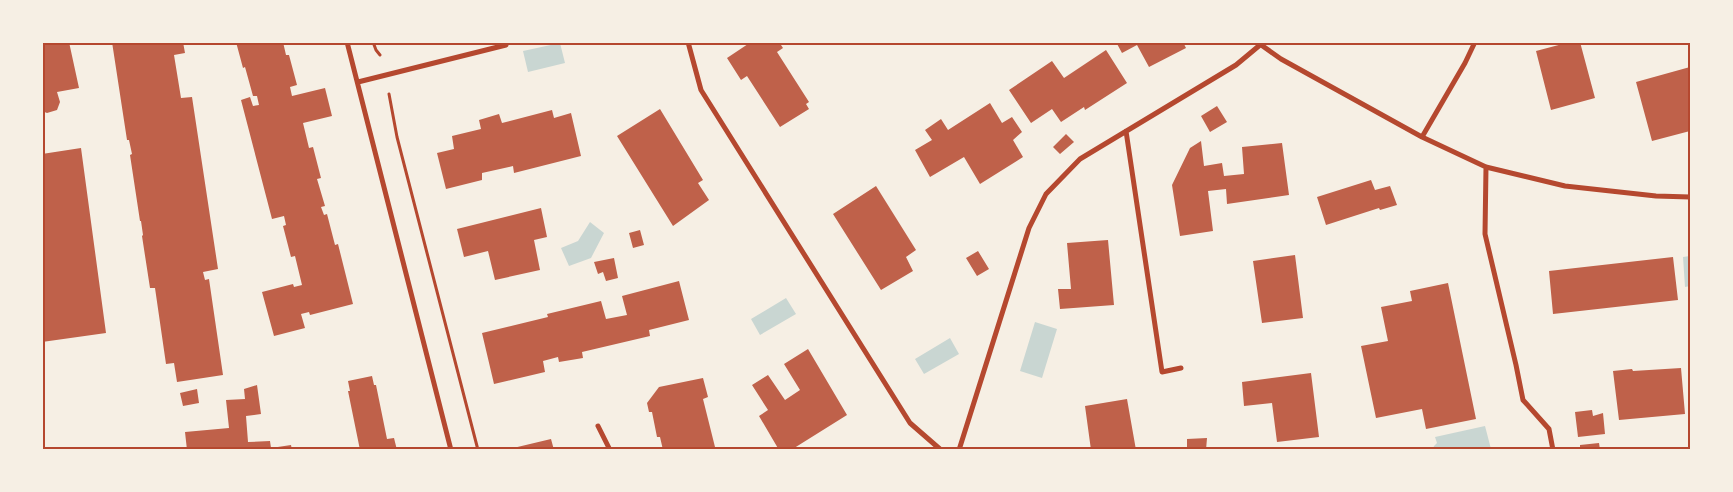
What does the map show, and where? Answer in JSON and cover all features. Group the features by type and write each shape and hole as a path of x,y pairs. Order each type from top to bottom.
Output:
{"street":[{"path":"347,42 452,450"},
{"path":"688,42 701,90 910,423 942,450"},
{"path":"1422,138 1465,64 1475,42"},
{"path":"959,450 1029,228 1046,194 1080,159 1236,65 1259,44 1281,59 1422,138 1486,167 1565,186 1656,196 1690,197"},
{"path":"358,82 506,45"},
{"path":"1126,132 1162,372 1181,368"},
{"path":"1486,167 1485,234 1523,400 1549,430 1553,450"},
{"path":"598,426 610,450"}],"path":[{"path":"374,42 376,50 392,73 389,95 398,137 478,450"}],"shaded area":[{"path":"560,43 565,63 528,72 523,51"},
{"path":"590,222 604,233 591,258 569,266 561,248 578,241"},
{"path":"1690,256 1690,286 1685,287 1683,257"},
{"path":"786,298 796,314 760,335 751,319"},
{"path":"1035,322 1057,329 1042,378 1020,371"},
{"path":"950,338 959,354 924,374 915,359"},
{"path":"1485,426 1491,449 1433,449 1437,443 1435,437"}],"building":[{"path":"42,42 69,42 79,88 57,92 60,102 57,110 47,113 42,111"},
{"path":"112,42 183,42 185,53 174,55 181,98 192,97 218,269 203,272 205,280 209,279 223,375 177,382 174,363 166,364 155,288 150,288 130,155 132,154 129,140 127,140"},
{"path":"236,42 283,42 286,55 289,55 297,85 290,87 292,96 325,88 332,116 303,123 309,148 313,147 321,178 317,179 325,206 321,207 324,215 327,214 335,245 338,244 353,304 310,315 309,312 301,314 305,328 274,336 262,292 293,284 294,287 302,285 295,256 291,257 283,226 286,225 284,216 272,219 241,100 250,97 253,106 259,105 257,96 253,96"},
{"path":"751,42 779,42 783,48 777,52 809,102 806,104 809,109 780,127 747,76 741,80 727,58"},
{"path":"1116,42 1183,42 1186,48 1149,67 1137,45 1122,53"},
{"path":"1570,42 1580,42 1595,98 1551,110 1536,51"},
{"path":"1106,50 1127,83 1085,110 1084,107 1061,122 1052,109 1031,123 1009,90 1052,61 1064,78"},
{"path":"1690,67 1690,131 1652,141 1636,82"},
{"path":"990,103 1002,123 1012,117 1022,132 1013,140 1023,157 980,184 964,157 930,177 915,150 932,140 925,130 941,119 948,130"},
{"path":"1217,106 1227,122 1210,132 1201,116"},
{"path":"660,109 703,180 698,183 709,200 673,226 617,136"},
{"path":"552,110 554,118 571,113 581,156 514,173 513,166 482,173 482,180 446,189 437,153 454,149 452,136 481,129 479,120 499,114 502,123"},
{"path":"1066,134 1074,142 1060,154 1053,147"},
{"path":"1201,141 1204,166 1222,163 1224,176 1244,174 1242,147 1282,143 1289,195 1227,204 1226,189 1208,191 1213,231 1180,236 1172,185 1190,148"},
{"path":"81,148 106,333 42,342 42,154"},
{"path":"1371,180 1375,190 1390,186 1397,205 1380,210 1379,208 1326,225 1317,197"},
{"path":"876,186 916,250 906,257 913,271 881,290 833,214"},
{"path":"541,208 547,237 534,240 540,270 495,280 488,251 464,257 457,229"},
{"path":"640,230 644,245 633,248 629,233"},
{"path":"1108,240 1114,305 1060,309 1058,289 1071,289 1067,243"},
{"path":"978,251 989,269 977,276 966,258"},
{"path":"1295,255 1303,318 1262,323 1253,261"},
{"path":"1673,257 1678,300 1553,314 1549,271"},
{"path":"614,258 618,278 606,281 603,272 598,274 594,262"},
{"path":"679,281 689,320 649,330 650,336 582,352 583,358 559,362 558,357 543,361 545,372 494,384 482,333 548,317 547,314 601,301 606,319 627,315 622,296"},
{"path":"1448,283 1476,419 1426,429 1422,409 1376,418 1361,346 1388,341 1381,307 1412,301 1410,291"},
{"path":"808,349 847,415 791,450 779,450 759,416 768,410 752,385 768,375 785,400 800,390 784,364"},
{"path":"1681,368 1685,414 1619,420 1613,371"},
{"path":"1311,373 1319,437 1277,442 1272,403 1244,406 1242,382"},
{"path":"372,376 374,385 376,385 387,439 394,438 397,450 360,450 348,391 350,391 348,381"},
{"path":"703,378 708,397 703,399 715,447 706,450 663,450 660,437 657,437 652,412 649,412 647,403 659,387"},
{"path":"257,385 261,414 246,416 248,442 270,441 271,448 291,445 292,450 249,450 248,448 233,450 187,450 185,432 229,428 226,400 245,399 244,389"},
{"path":"197,389 199,403 183,406 180,393"},
{"path":"1127,399 1136,450 1091,450 1085,406"},
{"path":"1592,410 1593,416 1603,413 1605,434 1578,437 1575,412"},
{"path":"1207,438 1206,450 1187,450 1187,439"},
{"path":"551,439 554,450 509,450 509,449"},
{"path":"1599,443 1600,450 1580,450 1580,445"}]}
